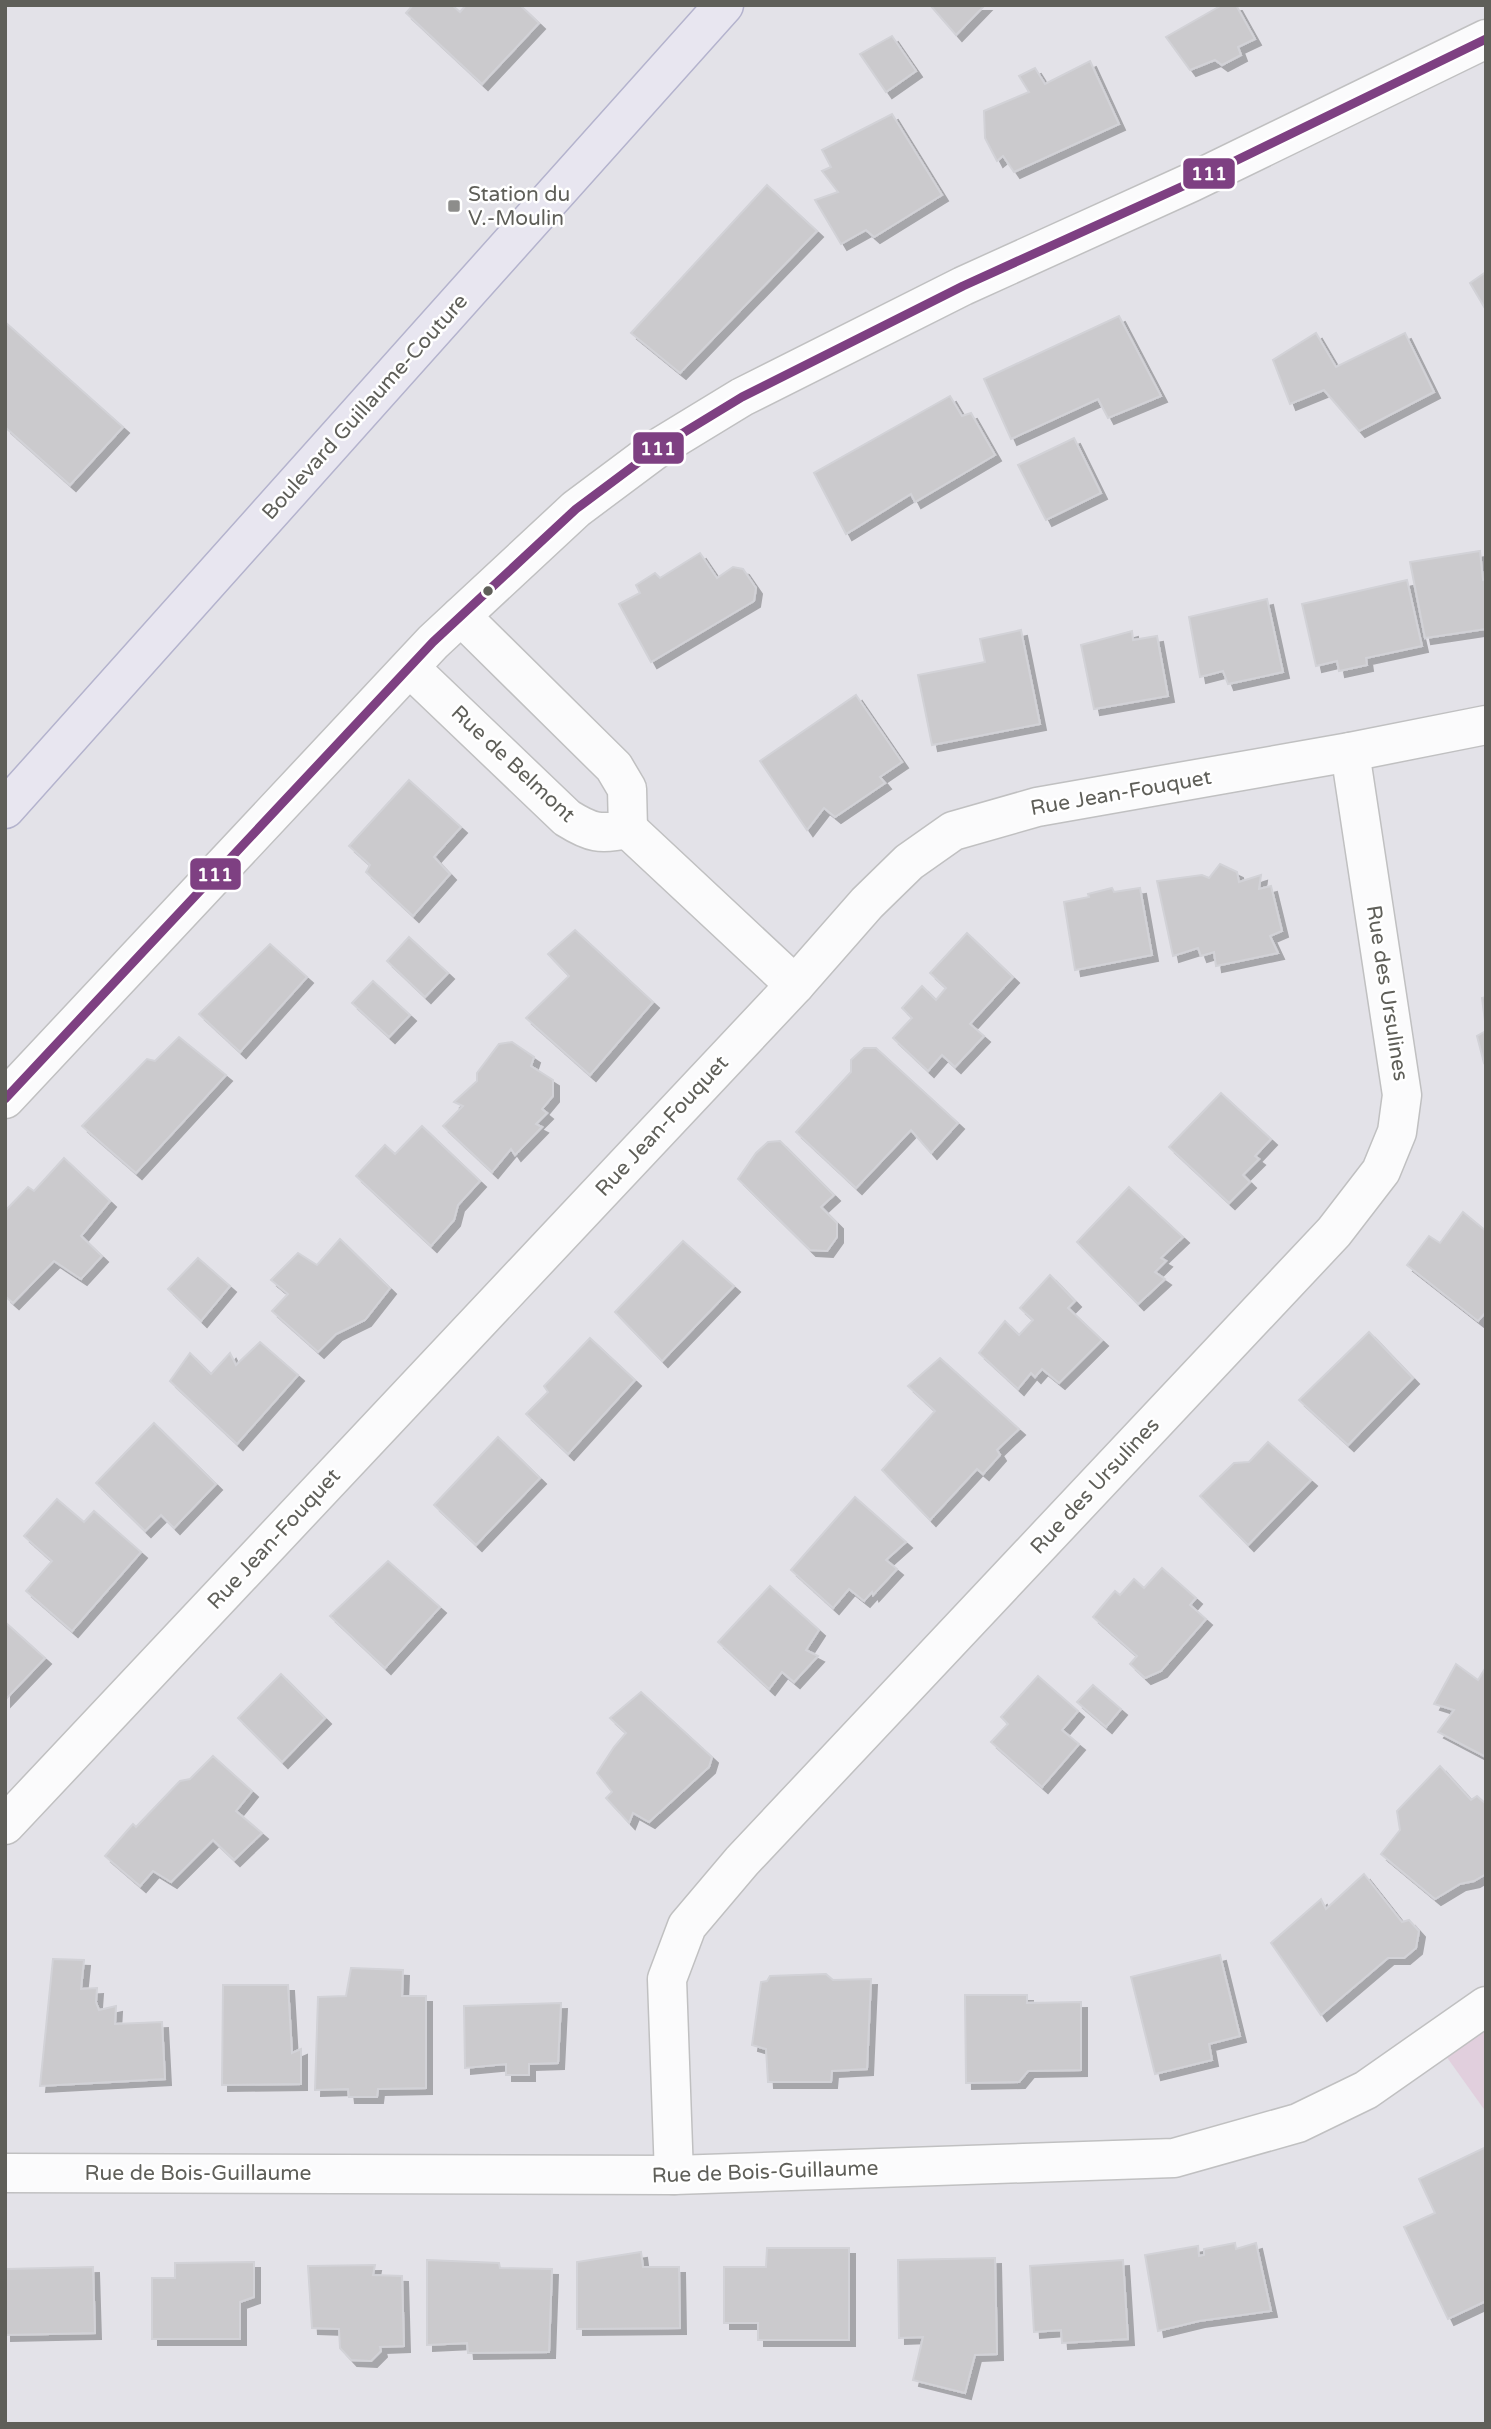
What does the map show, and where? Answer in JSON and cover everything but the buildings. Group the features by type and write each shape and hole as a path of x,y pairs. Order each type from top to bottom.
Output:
{"main road":[{"name":"Boulevard Guillaume-Couture","path":"5,809 724,5"}],"street":[{"path":"5,1098 461,616 576,509 655,450 742,397 963,286 1192,182 1486,39"},
{"path":"461,616 614,767 627,789 630,811 628,829 795,985"},
{"name":"Rue de Belmont","path":"410,667 567,818 589,832 609,833 628,829"},
{"name":"Rue Jean-Fouquet","path":"5,1825 909,862 953,831 1037,807 1350,752 1486,725"},
{"name":"Rue des Ursulines","path":"674,2175 667,1979 687,1926 742,1861 1334,1232 1381,1171 1397,1132 1402,1096 1350,752"},
{"name":"Rue de Bois-Guillaume","path":"5,2173 674,2175 1174,2158 1309,2118 1366,2090 1486,2006"}],"shaded area":[{"path":"1486,2006 1486,2112 1436,2042"}],"transit line":[{"name":"111","path":"5,1099 433,642 576,509 655,450 742,397 963,286 1192,182 1486,39"}],"place":[{"name":"Station du V.-Moulin","path":"454,206"}]}
